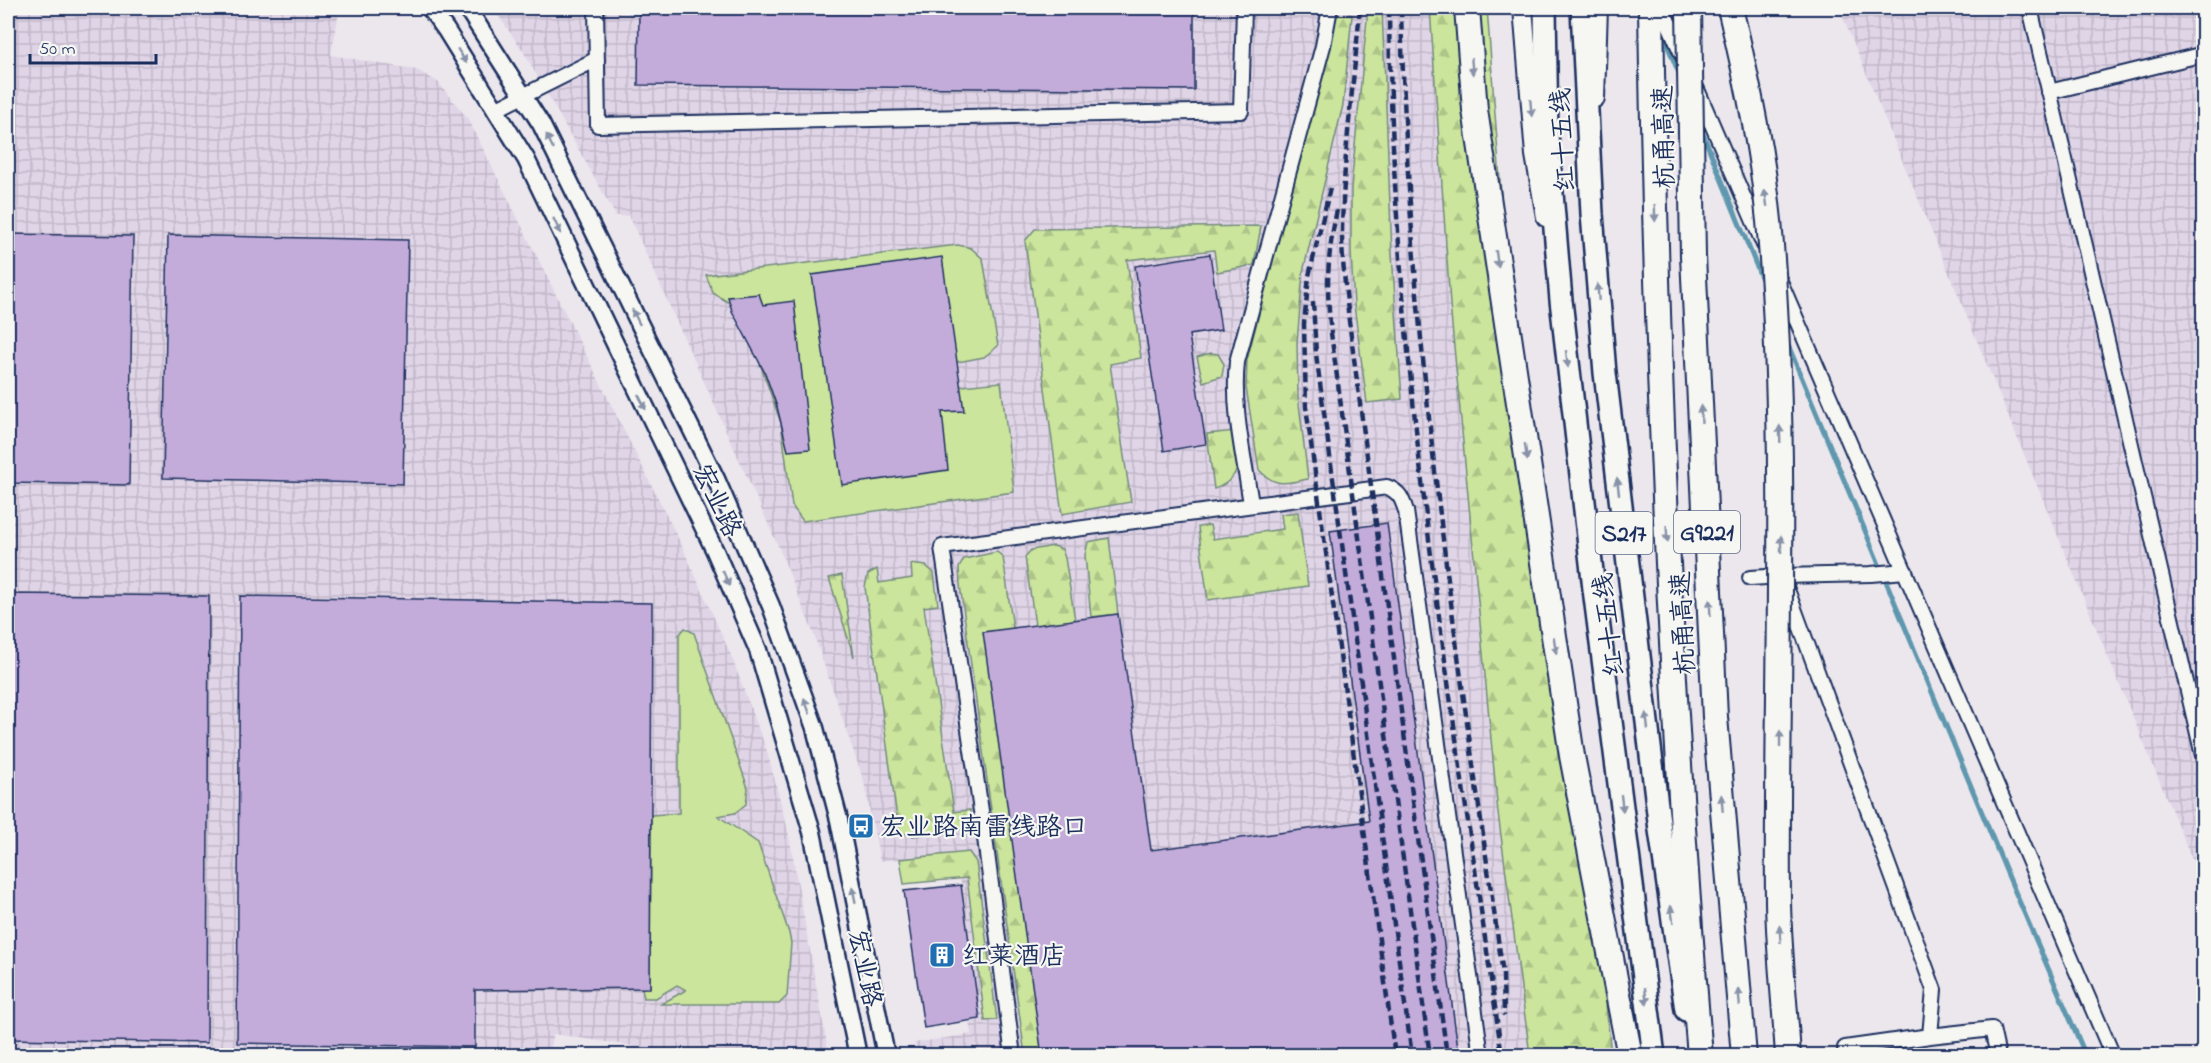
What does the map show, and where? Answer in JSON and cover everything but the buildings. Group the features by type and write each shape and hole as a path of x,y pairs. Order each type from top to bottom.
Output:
{"highway":[{"path":"1467,8 1475,110 1572,756 1630,1056"},
{"name":"杭甬高速","path":"1651,8 1661,416 1684,857 1700,1056"},
{"name":"杭甬高速","path":"1689,8 1693,256 1716,717 1744,1056"},
{"path":"1730,8 1750,94 1769,219 1778,359 1781,493 1778,905 1788,1056"}],"main road":[{"path":"1523,8 1534,155 1560,294"},
{"name":"红十五线","path":"1545,8 1547,134 1560,294 1594,589 1654,1056"},
{"name":"红十五线","path":"1582,8 1592,214 1609,407 1660,830 1693,1056"},
{"path":"1592,214 1598,8"}],"street":[{"name":"宏业路","path":"430,8 526,159 715,551 758,650 812,832 858,1056"},
{"name":"宏业路","path":"467,8 541,124 716,479 771,606 815,728 839,820 886,1056"},
{"path":"596,8 598,125 1241,111 1244,8"},
{"path":"1251,504 1236,400 1237,362 1323,46 1330,8"},
{"path":"1662,8 1899,571 2113,1056"},
{"path":"2030,8 2204,760"},
{"path":"2049,92 2204,54"},
{"path":"495,110 597,59"},
{"path":"1013,1056 985,838 942,547 1251,504 1387,488 1395,491 1402,498 1406,511 1481,1056"},
{"path":"1750,578 1899,571"},
{"path":"1782,576 1934,990 1930,1036"},
{"path":"1847,1056 1845,1048 1992,1029 1998,1056"}],"shaded area":[{"path":"8,8 340,8 331,55 417,70 438,82 468,119 681,544 730,653 767,751 788,830 829,1055 805,1052 804,1056 632,1055 632,1046 553,1034 550,1056 8,1055"},
{"path":"493,8 1430,8 1450,304 1498,813 1530,1055 917,1055 914,1043 971,1034 969,1021 979,1019 957,853 880,861 864,782 814,635 779,548 629,216 616,216 523,51"},
{"path":"1839,8 2203,8 2203,886"}],"green space":[{"path":"1368,8 1382,8 1392,254 1402,399 1367,403 1354,305 1351,188"},
{"path":"1430,8 1487,8 1505,246 1597,909 1611,1055 1530,1055 1498,813 1450,304"},
{"path":"1337,15 1352,15 1343,105 1303,272 1297,343 1298,395 1308,479 1281,483 1270,479 1259,470 1246,387 1247,360"},
{"path":"1261,226 1254,265 1217,272 1214,250 1127,260 1141,358 1110,364 1131,502 1062,514 1025,241 1035,229"},
{"path":"958,245 971,248 983,259 998,346 984,357 947,364 952,387 1001,382 1014,492 803,521 792,506 781,423 741,310 713,293 706,275"},
{"path":"1211,353 1218,354 1224,364 1222,376 1203,382 1197,357"},
{"path":"1235,431 1238,458 1235,473 1231,479 1214,489 1207,434"},
{"path":"1298,512 1308,586 1208,600 1198,527 1210,525 1213,539 1283,529 1281,514"},
{"path":"1109,538 1118,614 1091,617 1085,555 1088,542"},
{"path":"1054,546 1062,549 1065,558 1075,620 1035,625 1025,557 1031,550"},
{"path":"997,552 1003,557 1013,628 1042,1055 1025,1055 960,585 959,568 964,559"},
{"path":"911,564 926,566 934,573 938,605 924,607 954,812 970,810 971,821 965,829 913,836 902,833 898,825 865,587 868,574 877,569 879,583 912,578"},
{"path":"842,575 854,657 829,578"},
{"path":"685,628 694,633 748,788 746,804 735,813 718,816 758,843 789,933 791,943 787,996 779,1004 661,1004 686,990 677,985 656,998 644,998 642,988 650,987 651,815 679,813 679,635"},
{"path":"969,852 976,862 997,1020 985,1021 967,878 904,884 900,859"}],"waterway":[{"path":"1661,29 1680,76"},
{"path":"1701,129 1763,282"},
{"path":"1786,340 2007,873 2086,1056"}],"railway":[{"path":"1360,8 1344,177 1343,266 1447,1056"},
{"path":"1389,8 1393,140 1401,271 1413,403 1428,534 1502,1056"},
{"path":"1401,8 1413,251 1424,372 1452,613 1503,974 1504,1016"},
{"path":"1330,188 1309,276 1304,324 1306,407 1395,1056"},
{"path":"1337,210 1328,271 1331,333 1430,1056"},
{"path":"1313,302 1316,354 1412,1056"}],"place":[{"name":"宏业路南雷线路口","path":"861,826"},
{"name":"红莱酒店","path":"942,955"}]}
